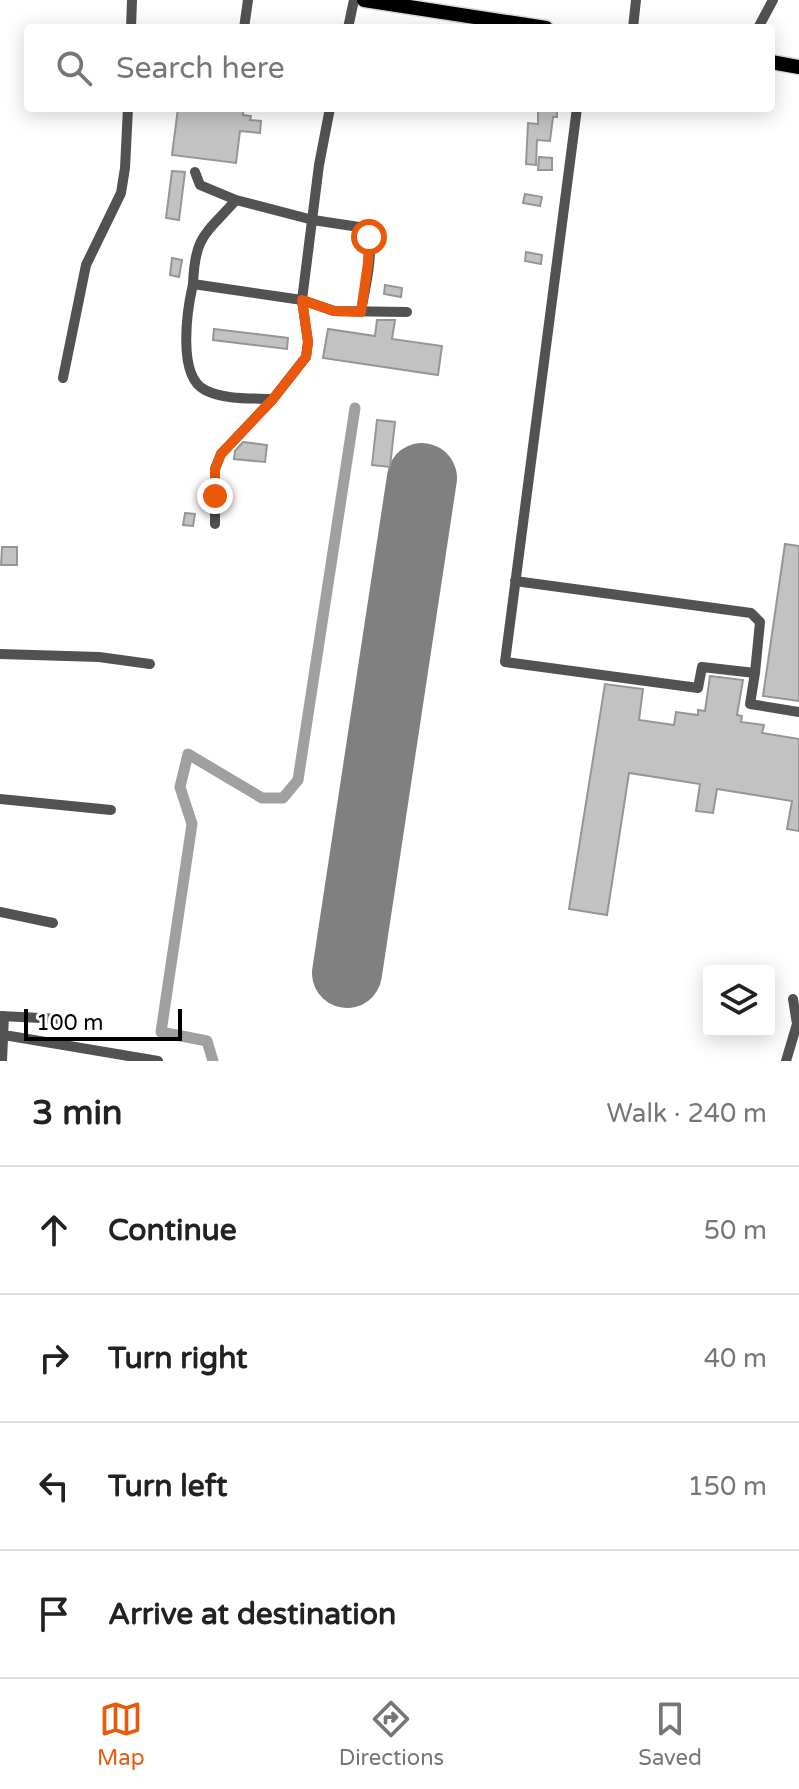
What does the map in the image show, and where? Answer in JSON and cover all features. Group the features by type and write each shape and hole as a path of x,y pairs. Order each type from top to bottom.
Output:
{"highway":[{"path":"364,0 432,5 526,24"},
{"path":"775,63 799,67"}],"street":[{"path":"131,24 132,0"},
{"path":"244,24 248,0"},
{"path":"349,24 354,0"},
{"path":"633,24 636,0"},
{"path":"760,24 773,0"},
{"path":"63,378 86,265 121,193 128,112"},
{"path":"215,524 215,469 221,454 273,399 306,357 308,342 302,300 329,112"},
{"path":"576,112 505,662 698,688 702,667 755,673"},
{"path":"195,172 200,185 236,200 313,220 359,227 369,237 361,312"},
{"path":"236,200 206,230 194,255 187,365 193,380 203,389 221,395 273,399"},
{"path":"193,284 302,300 334,311 407,312"},
{"path":"515,581 751,613 760,622 750,704 799,712"},
{"path":"0,654 99,657 150,664"},
{"path":"0,799 111,810"},
{"path":"0,912 53,923"},
{"path":"786,1061 798,1025 793,999"},
{"path":"2,1061 2,1016 61,1019"},
{"path":"4,1035 158,1061"}],"building":[{"path":"177,112 243,112 243,115 251,116 250,120 261,121 260,133 240,131 236,163 172,155"},
{"path":"538,112 557,112 557,117 553,117 550,141 537,140 536,165 526,164 528,123 538,124"},
{"path":"539,157 552,158 552,170 538,170"},
{"path":"172,171 185,172 179,220 166,218"},
{"path":"525,194 542,197 540,206 523,203"},
{"path":"526,252 542,255 541,264 525,261"},
{"path":"172,258 182,260 179,277 170,275"},
{"path":"385,285 402,288 401,297 384,294"},
{"path":"377,320 395,320 392,339 442,346 438,375 323,358 328,329 375,336"},
{"path":"214,329 288,338 287,349 213,340"},
{"path":"377,420 395,422 390,467 372,465"},
{"path":"243,442 267,445 265,462 234,459 235,451"},
{"path":"185,513 195,514 193,526 183,525"},
{"path":"785,544 799,546 799,701 763,696"},
{"path":"2,547 17,547 17,565 1,565"},
{"path":"710,676 743,680 737,715 742,716 741,722 764,725 762,733 799,739 799,831 787,829 792,801 717,789 713,813 696,811 700,784 629,773 607,915 569,909 605,684 643,689 639,720 674,725 676,712 698,715 698,710 705,711"}],"waterway":[{"path":"213,1061 207,1041 161,1032 192,824 180,787 188,754 262,798 283,798 298,780 355,408"}],"runway":[{"path":"347,973 422,478"}],"route":[{"path":"215,496 215,469 221,454 273,399 306,357 308,330 302,300 334,311 361,312 369,237"}]}
